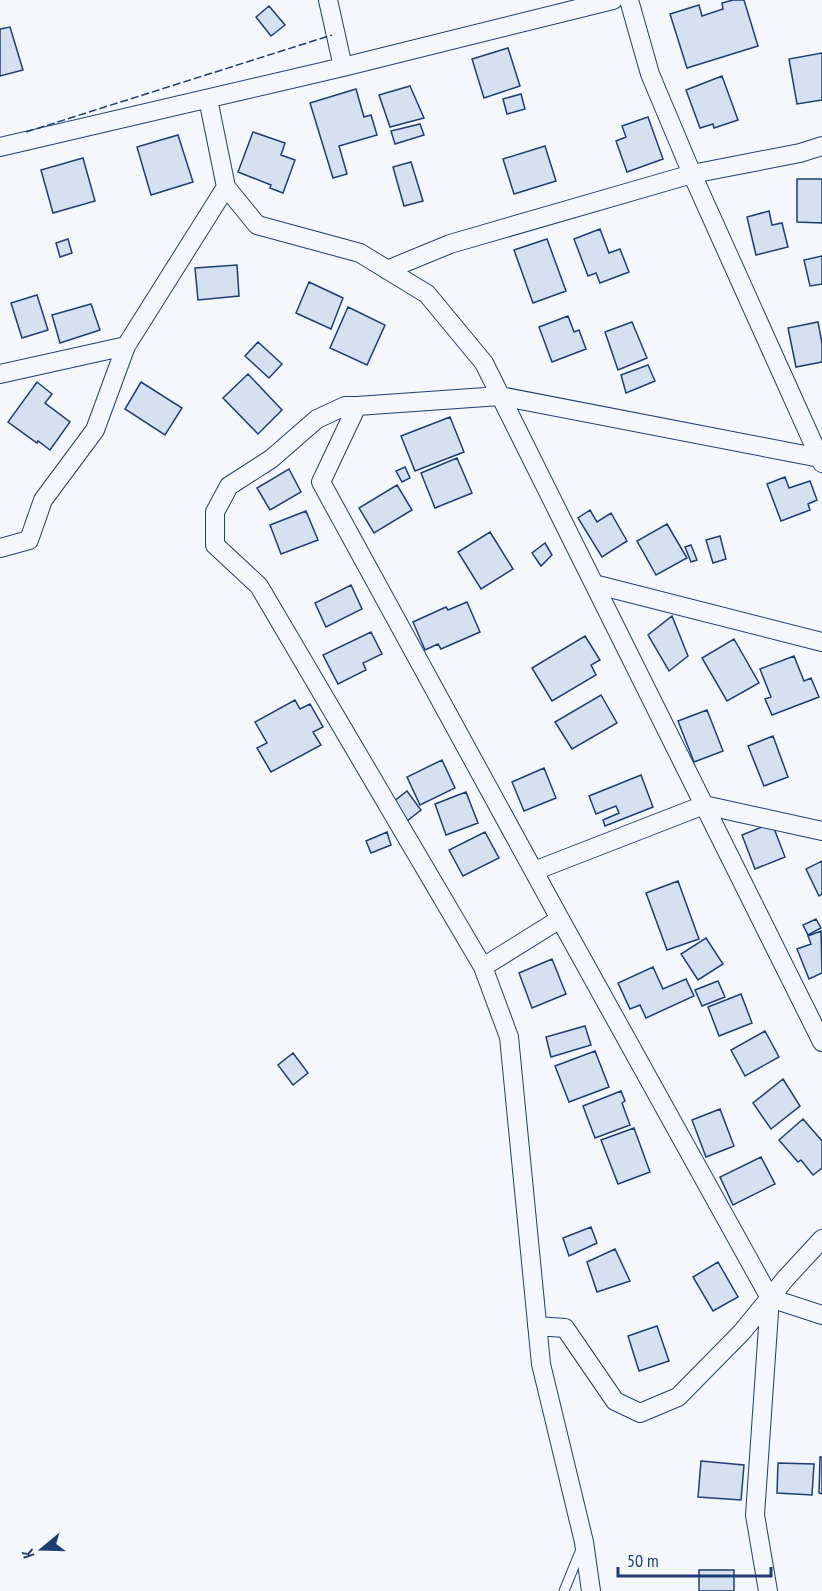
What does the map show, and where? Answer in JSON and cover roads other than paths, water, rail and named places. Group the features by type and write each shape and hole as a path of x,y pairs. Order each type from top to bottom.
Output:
{"street":[{"path":"328,0 343,67"},
{"path":"0,147 343,67 613,0"},
{"path":"629,0 650,75 821,461"},
{"path":"208,99 226,187 257,225 360,253 427,294 484,363 822,1042"},
{"path":"387,270 450,243 692,174 800,153 822,146"},
{"path":"0,548 29,540 43,500 95,430 126,346 226,187"},
{"path":"0,374 126,346"},
{"path":"591,1591 584,1542 541,1364 509,1037 483,967 259,586 215,544 215,512 229,486 271,459 318,419 345,406 500,396 821,461"},
{"path":"357,406 321,482 770,1298 755,1515 768,1591"},
{"path":"594,584 822,642"},
{"path":"534,871 704,805 822,831"},
{"path":"483,967 560,919"},
{"path":"803,1003 822,1007"},
{"path":"537,1326 565,1328 615,1401 640,1413 678,1397 742,1332 822,1239"},
{"path":"770,1298 822,1315"}],"lane":[{"path":"564,1591 584,1542"}]}
